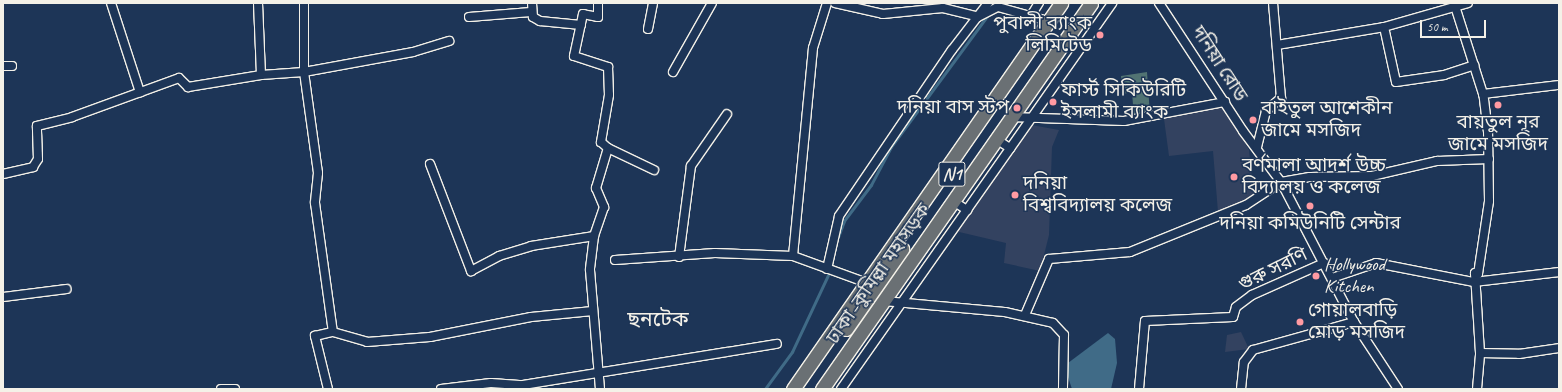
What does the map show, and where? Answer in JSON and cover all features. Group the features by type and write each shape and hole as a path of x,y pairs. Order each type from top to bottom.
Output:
{"highway":[{"path":"793,389 1061,3"},
{"name":"ঢাকা–কুমিল্লা মহাসড়ক","path":"804,389 1070,3"},
{"name":"ঢাকা–কুমিল্লা মহাসড়ক","path":"822,389 1091,3"}],"street":[{"path":"111,3 140,92"},
{"path":"258,3 261,75"},
{"path":"304,3 304,72 318,173 315,202 322,272 332,332"},
{"path":"531,12 532,3"},
{"path":"598,3 598,17 583,14 574,59 608,67 609,95 601,142 608,148 654,170"},
{"path":"648,29 653,3"},
{"path":"673,72 712,3"},
{"path":"793,256 813,48 827,3"},
{"path":"835,3 895,15 944,6 978,17 996,8 1025,16 1032,14 1048,20"},
{"path":"830,270 839,216 988,3"},
{"path":"1032,14 1039,3"},
{"path":"841,389 1112,3"},
{"name":"দনিয়া রোড","path":"1159,3 1225,102 1281,182 1354,322 1398,389"},
{"path":"1257,147 1268,106 1281,98 1273,3"},
{"path":"1277,45 1384,28 1455,5 1468,3"},
{"path":"1455,5 1483,94 1489,159 1488,218 1474,282 1480,353 1477,389"},
{"path":"469,17 531,12 540,21 581,25"},
{"path":"1384,28 1396,82 1444,75 1474,65"},
{"path":"3,174 33,167 38,159 37,126 179,78 188,87 261,75 304,72 413,52 448,41"},
{"path":"3,66 12,66"},
{"path":"1483,94 1559,85"},
{"path":"1012,117 1030,119 1124,121 1225,102"},
{"path":"679,257 691,166 727,114"},
{"path":"996,139 1010,148"},
{"path":"600,389 592,311 590,270 594,236 604,208 596,188 608,148"},
{"path":"1025,315 1049,259 1130,252 1246,205 1281,182 1310,177 1372,176 1436,161 1489,159"},
{"path":"430,164 471,271 499,256 531,246 594,236"},
{"path":"953,201 967,210"},
{"path":"615,260 679,257 715,253 793,256 867,283"},
{"name":"গুরু সরণি","path":"1139,389 1145,321 1234,317 1236,307 1252,295 1324,263"},
{"path":"1332,278 1376,263 1474,282 1559,272"},
{"path":"3,298 66,289"},
{"path":"884,301 1025,315 1060,326 1064,336 1063,389"},
{"path":"328,389 315,336 332,332 367,342 430,337 531,317 592,311"},
{"path":"1241,389 1244,362 1253,350 1354,322"},
{"path":"441,389 491,383 523,385 776,344"},
{"path":"1480,353 1519,354 1559,348"},
{"path":"221,389 235,389"}],"shaded area":[{"name":"বর্ণমালা আদর্শ উচ্চ বিদ্যালয় ও কলেজ","path":"1224,106 1249,150 1254,198 1218,212 1213,151 1169,156 1164,119"},
{"name":"দনিয়া বিশ্ববিদ্যালয় কলেজ","path":"1026,124 1059,130 1052,147 1049,235 1040,271 1004,263 1006,243 955,231"},
{"path":"1241,332 1249,349 1225,352 1227,335"},
{"path":"1108,333 1115,339 1117,363 1111,389 1072,389 1067,374 1068,363"}],"green space":[{"path":"1147,72 1150,115 1134,118 1132,92 1123,94 1121,76"}],"waterway":[{"path":"838,237 844,221 871,185 891,147 988,15"},
{"path":"765,389 792,352 830,271"}],"place":[{"name":"পুবালী ব্যাংক লিমিটেড","path":"1100,35"},
{"name":"ফার্স্ট সিকিউরিটি ইসলামী ব্যাংক","path":"1053,102"},
{"name":"বায়তুল নূর জামে মসজিদ","path":"1498,105"},
{"name":"দনিয়া বাস স্টপ","path":"1017,108"},
{"name":"বাইতুল আশেকীন জামে মসজিদ","path":"1253,120"},
{"name":"বর্ণমালা আদর্শ উচ্চ বিদ্যালয় ও কলেজ","path":"1234,177"},
{"name":"দনিয়া বিশ্ববিদ্যালয় কলেজ","path":"1015,195"},
{"name":"দনিয়া কমিউনিটি সেন্টার","path":"1310,206"},
{"name":"Hollywood Kitchen","path":"1316,276"},
{"name":"গোয়ালবাড়ি মোড় মসজিদ","path":"1300,322"}],"district":[{"name":"ছনটেক","path":"658,319"}]}
